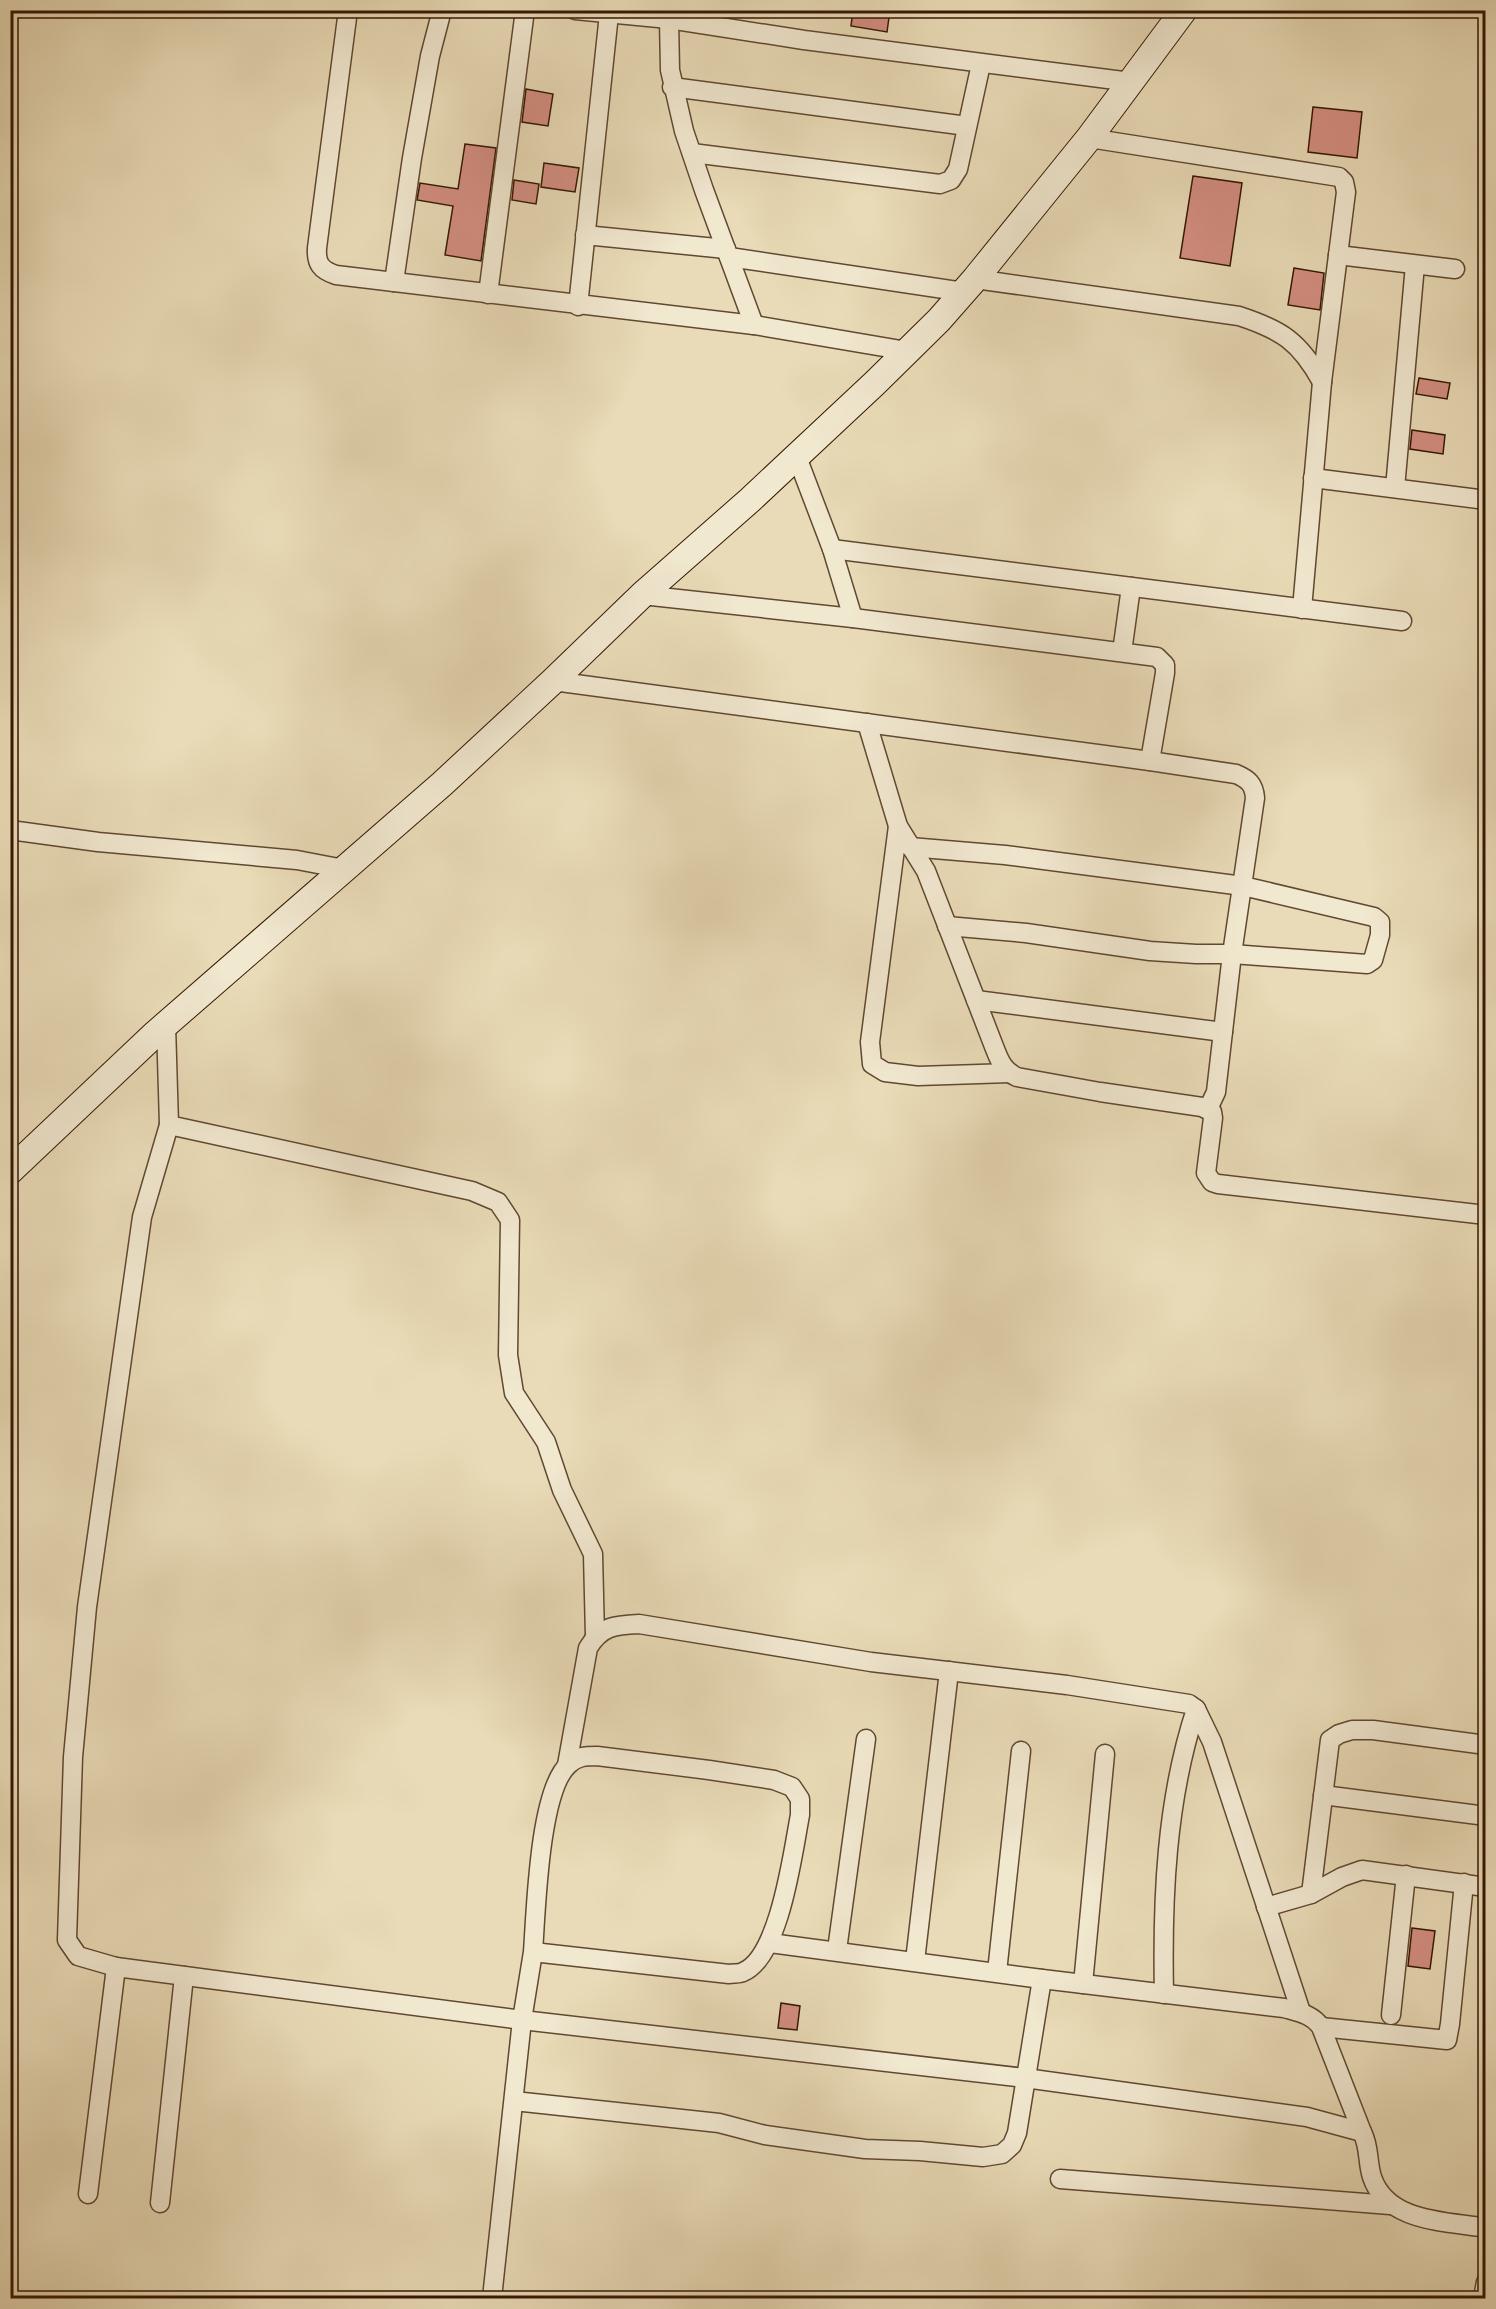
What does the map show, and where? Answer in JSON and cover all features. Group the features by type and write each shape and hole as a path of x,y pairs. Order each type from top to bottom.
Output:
{"street":[{"path":"348,10 316,255 318,262 326,272 578,306 754,325 907,351"},
{"path":"394,282 412,158 430,56 442,10"},
{"path":"488,294 525,10"},
{"path":"575,10 669,19 773,36 1131,82"},
{"path":"10,1172 166,1025 442,784 642,595 797,457 907,351 969,286 1089,138 1184,10"},
{"path":"578,306 609,14"},
{"path":"669,19 672,87 692,153 754,325"},
{"path":"692,153 940,184 956,176 981,64"},
{"path":"672,87 967,126"},
{"path":"1089,138 1339,177 1344,182 1346,192 1322,382 1302,609"},
{"path":"585,235 969,286 1239,316 1275,329 1292,341 1309,359 1322,382"},
{"path":"1338,255 1455,269"},
{"path":"1395,488 1415,265"},
{"path":"797,457 832,549 853,618"},
{"path":"1313,478 1485,500"},
{"path":"832,549 1402,621"},
{"path":"1122,652 1131,587"},
{"path":"642,595 853,618 1157,657 1165,665 1150,761"},
{"path":"553,681 1150,761 1236,774 1251,783 1255,798 1232,954 1216,1092 1208,1109"},
{"path":"867,723 898,826 926,871 999,1059 1010,1074"},
{"path":"898,826 870,1042 872,1064 885,1072 918,1076 1010,1074 1076,1088 1202,1107 1208,1109 1213,1118 1206,1169 1212,1182 1485,1215"},
{"path":"10,830 98,842 297,860 344,869"},
{"path":"910,847 1005,855 1243,886 1374,917 1380,922 1380,935 1374,960 1366,964 1232,954 1150,951 1026,933 947,926"},
{"path":"976,1000 1223,1032"},
{"path":"166,1025 169,1125 142,1216 87,1606 73,1757 67,1940 78,1956 116,1967 522,2020 1025,2078 1307,2117 1362,2132"},
{"path":"169,1125 472,1191 498,1202 510,1220 508,1355 514,1393 546,1442 562,1490 593,1554 594,1637"},
{"path":"492,2298 522,2020 533,1952 548,1812 558,1779 567,1765 588,1648 594,1637 605,1629 639,1624 871,1662 1189,1704 1196,1709 1212,1742 1301,2012"},
{"path":"915,1961 949,1671"},
{"path":"1164,1994 1162,1918 1166,1870 1182,1755 1196,1709"},
{"path":"1311,1894 1330,1740 1345,1732 1373,1730 1485,1745"},
{"path":"837,1950 866,1739"},
{"path":"997,1972 1021,1751"},
{"path":"1083,1984 1105,1754"},
{"path":"533,1952 729,1974 743,1972 753,1965 770,1942 777,1923 800,1815 800,1799 792,1787 774,1780 597,1756 581,1756 567,1765"},
{"path":"1323,1795 1485,1816"},
{"path":"1266,1907 1311,1894 1342,1877 1362,1870 1485,1887"},
{"path":"1391,2015 1406,1875"},
{"path":"1321,2027 1447,2040 1464,1883"},
{"path":"770,1942 1301,2012 1316,2019 1321,2027 1369,2149 1372,2177 1380,2193 1390,2205 1409,2215 1485,2228"},
{"path":"88,2194 116,1967"},
{"path":"160,2203 184,1976"},
{"path":"514,2101 719,2123 765,2134 865,2149 983,2157 1002,2154 1012,2145 1017,2133 1042,1979"},
{"path":"1060,2179 1390,2205"},
{"path":"1482,2298 1485,2282"}],"building":[{"path":"853,10 890,10 887,32 851,26"},
{"path":"526,89 553,94 548,126 522,122"},
{"path":"1313,107 1362,112 1357,158 1308,152"},
{"path":"465,144 496,148 481,261 445,255 453,206 417,200 420,183 458,189"},
{"path":"544,163 579,168 575,192 541,187"},
{"path":"1193,176 1242,183 1230,266 1180,258"},
{"path":"514,180 539,184 536,204 512,200"},
{"path":"1294,268 1324,273 1320,310 1288,305"},
{"path":"1419,378 1450,383 1447,399 1416,394"},
{"path":"1412,430 1445,435 1443,454 1410,449"},
{"path":"1412,1928 1435,1931 1430,1969 1408,1966"},
{"path":"781,2003 800,2006 797,2030 778,2028"}]}
